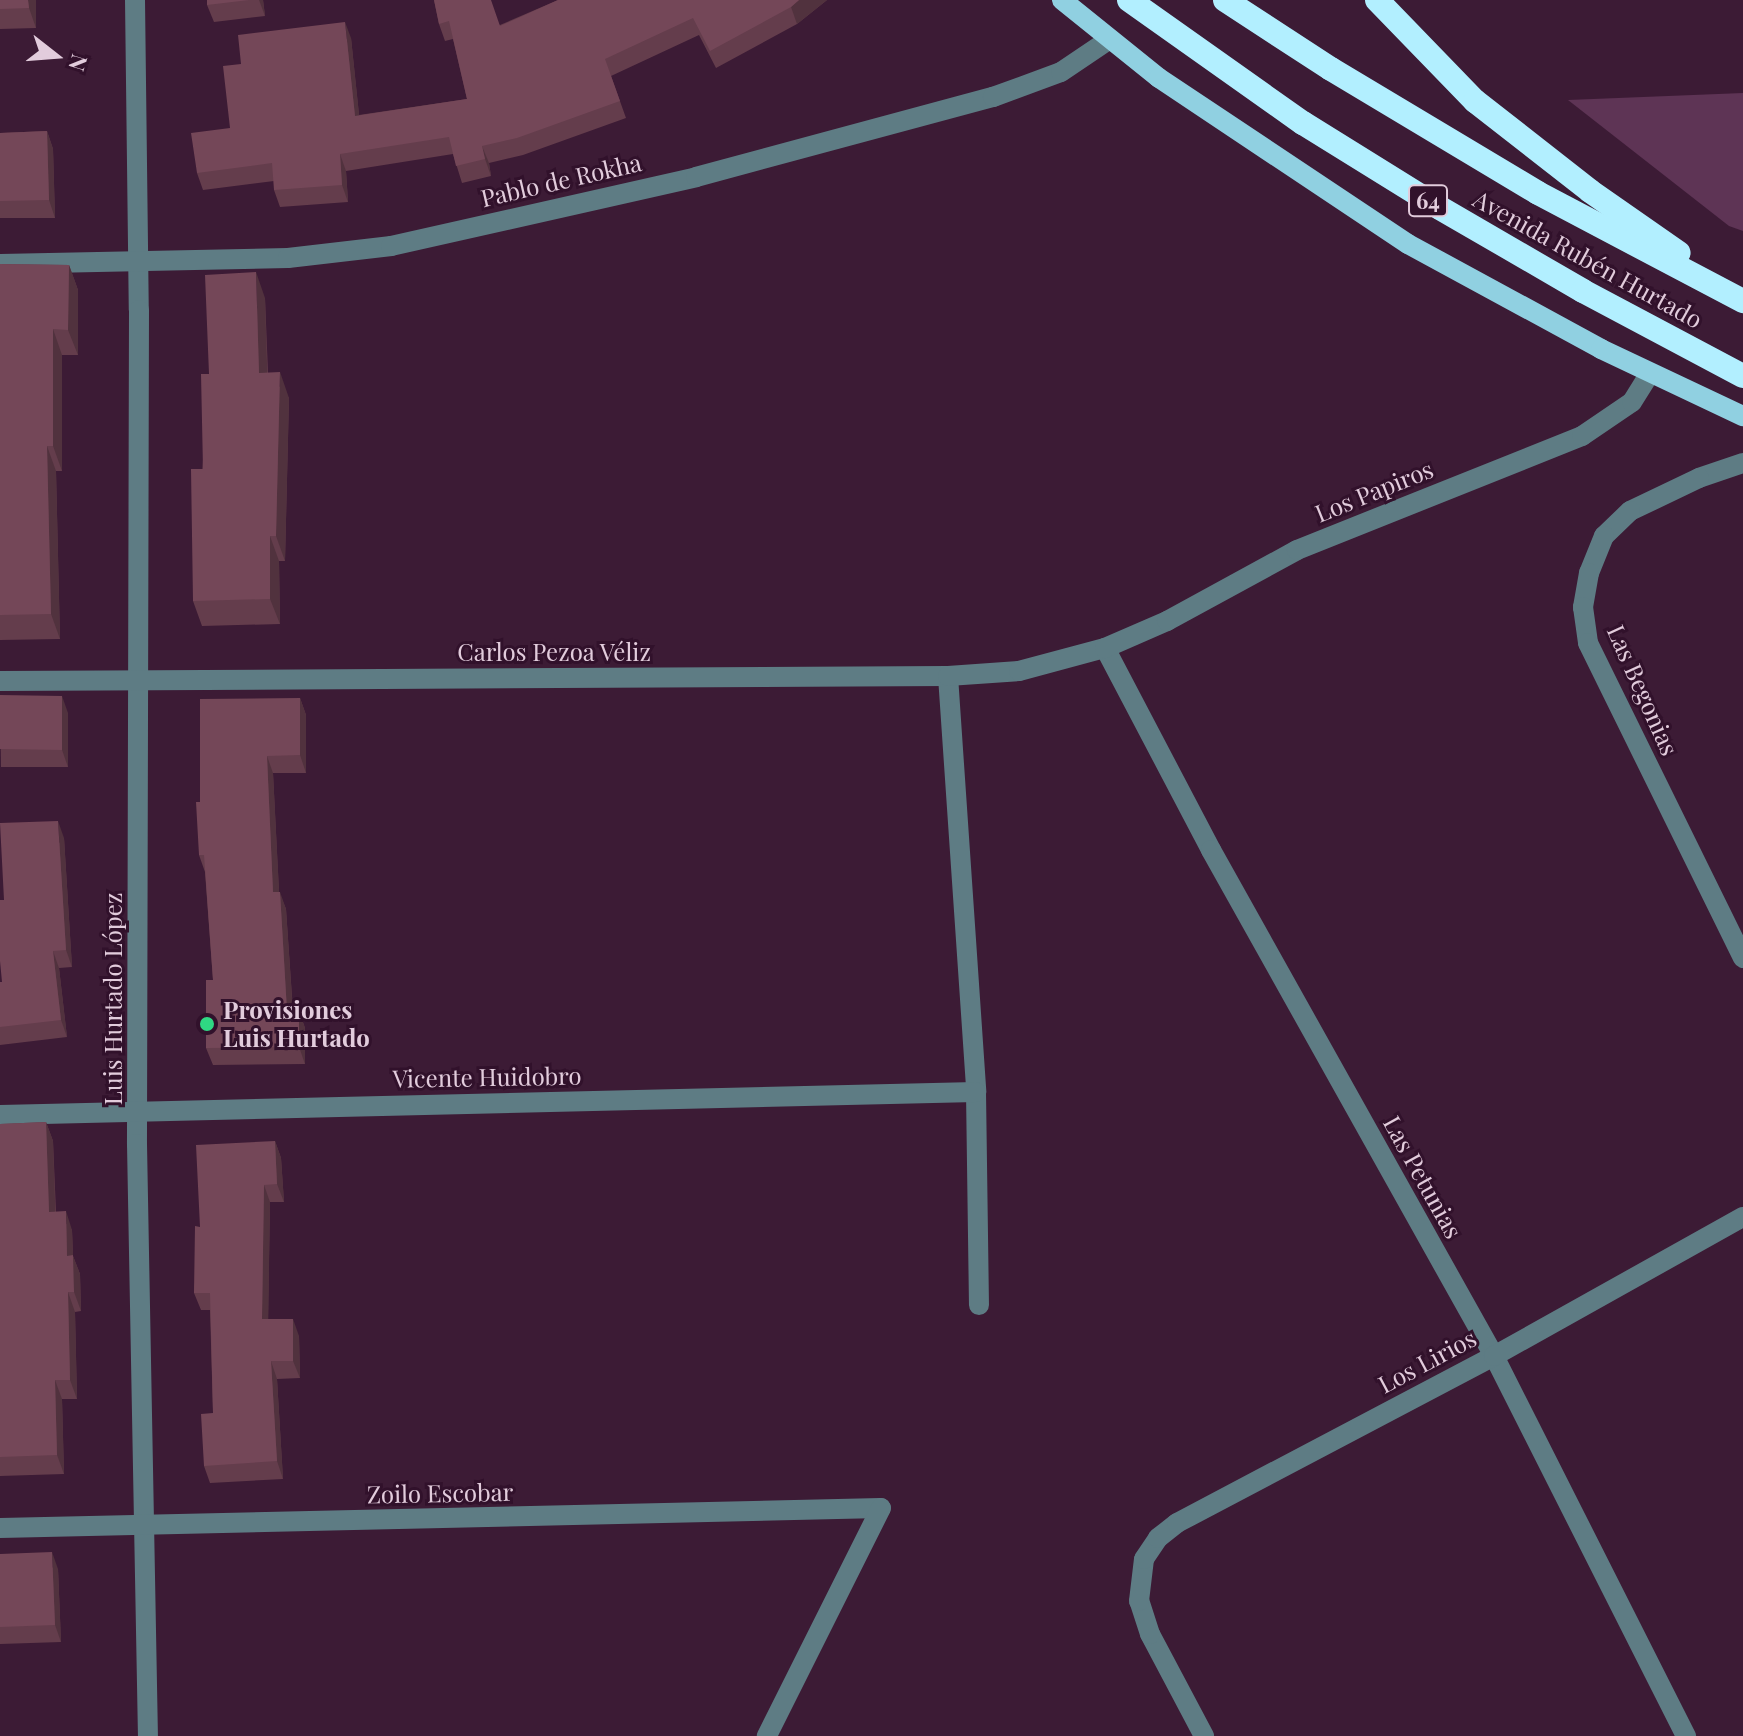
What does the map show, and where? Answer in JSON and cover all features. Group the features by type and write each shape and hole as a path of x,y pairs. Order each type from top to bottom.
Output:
{"highway":[{"name":"Avenida Rubén Hurtado","path":"1129,0 1291,115 1452,215 1645,326 1743,376"},
{"name":"Avenida Rubén Hurtado","path":"1225,0 1331,69 1538,193 1743,299"},
{"path":"1377,0 1475,101 1519,139 1743,299"}],"main road":[{"path":"1062,0 1159,78 1408,244 1650,373 1743,416"}],"street":[{"name":"Luis Hurtado López","path":"135,0 139,262 137,1160 148,1736"},
{"name":"Pablo de Rokha","path":"0,264 288,258 391,246 696,177 993,97 1061,72 1110,39"},
{"name":"Los Papiros","path":"1105,648 1167,621 1297,550 1582,436 1632,402 1650,373"},
{"name":"Las Begonias","path":"1742,955 1588,643 1583,607 1589,573 1604,536 1630,511 1699,478 1743,463"},
{"name":"Carlos Pezoa Véliz","path":"0,681 948,676 1019,671 1105,648"},
{"name":"Las Petunias","path":"1105,648 1211,850 1494,1356 1686,1736"},
{"path":"948,676 976,1092 979,1305"},
{"name":"Vicente Huidobro","path":"0,1115 976,1092"},
{"name":"Los Lirios","path":"1204,1736 1150,1634 1139,1601 1144,1559 1158,1538 1177,1523 1494,1356 1743,1217"},
{"name":"Zoilo Escobar","path":"0,1528 881,1508 767,1736"}],"shaded area":[{"path":"1743,93 1743,231 1729,226 1568,100"}],"building":[{"path":"0,0 28,0 29,8 0,9"},
{"path":"207,0 249,0 207,5"},
{"path":"434,0 491,0 500,26 558,0 799,0 710,51 693,18 605,59 620,101 517,138 482,146 485,159 456,166 449,137 340,154 342,185 274,190 272,163 197,173 191,133 230,128 223,66 241,64 238,35 345,22 355,116 467,99 449,21 439,24"},
{"path":"47,131 49,200 0,201 0,133"},
{"path":"0,264 69,265 68,330 53,329 53,446 47,446 51,614 0,615"},
{"path":"256,272 259,373 280,372 276,536 270,536 270,599 193,601 191,469 203,469 201,374 209,374 205,275"},
{"path":"0,695 62,696 62,750 0,749"},
{"path":"300,698 300,755 267,756 273,892 280,892 287,1011 299,1011 299,1047 206,1048 206,980 213,980 204,855 199,855 196,802 200,802 200,699"},
{"path":"58,821 66,950 53,951 61,1020 0,1027 0,900 4,900 0,823"},
{"path":"46,1122 49,1212 66,1211 67,1256 73,1255 74,1292 68,1292 70,1380 55,1380 57,1455 0,1457 0,1124"},
{"path":"275,1141 277,1184 264,1185 262,1319 293,1319 293,1361 271,1361 277,1461 204,1466 201,1414 213,1413 210,1293 194,1293 195,1226 200,1227 196,1145"},
{"path":"52,1552 55,1625 0,1627 0,1554"}],"place":[{"name":"Provisiones Luis Hurtado","path":"207,1024"}]}
